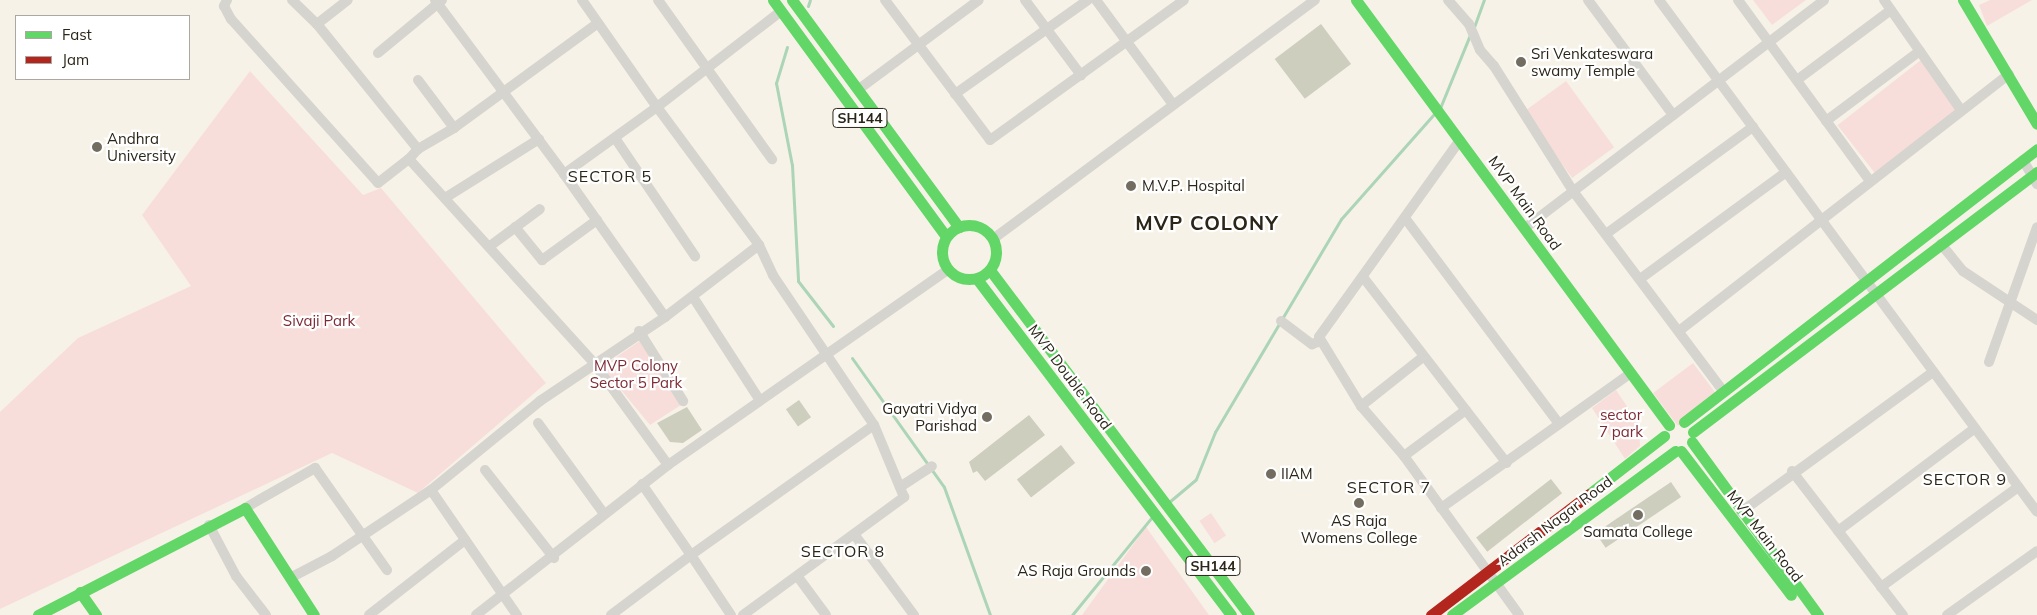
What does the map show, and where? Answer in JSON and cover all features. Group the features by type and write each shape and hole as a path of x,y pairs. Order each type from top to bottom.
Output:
{"street":[{"path":"227,0 224,6 231,19 378,183 409,159 418,149 454,128 598,23"},
{"path":"292,0 317,24 418,149"},
{"path":"317,24 348,0"},
{"path":"582,0 657,107 759,245 773,275 874,425 904,497 798,577 743,615"},
{"path":"658,0 705,70 772,159"},
{"name":"SH144","path":"773,0 946,236"},
{"path":"885,0 990,140 1184,0"},
{"path":"859,88 979,0"},
{"path":"1025,0 1081,75"},
{"path":"955,94 1088,0"},
{"path":"1096,0 1172,103"},
{"path":"993,239 1172,103 1315,0"},
{"name":"MVP Main Road","path":"1356,0 1669,425"},
{"path":"1448,0 1469,24 1480,50 1494,66 1573,191 1723,391"},
{"path":"1588,0 1673,115"},
{"path":"1659,0 2037,512"},
{"path":"1738,0 1870,181"},
{"path":"1525,228 1824,0"},
{"path":"1884,0 1961,110"},
{"path":"1963,0 2009,74 2037,124"},
{"path":"378,53 439,1 664,317"},
{"path":"564,174 657,107 793,1"},
{"name":"SH144","path":"793,1 859,88 959,227"},
{"path":"1797,80 1891,10"},
{"path":"1826,120 1920,51"},
{"path":"1679,330 2009,74"},
{"path":"418,80 454,128"},
{"name":"SH144","path":"846,98 859,88"},
{"path":"1606,234 1753,127"},
{"path":"615,138 695,256"},
{"path":"445,198 539,139"},
{"path":"1460,140 1323,330 1321,341 1361,406 1404,456 1519,615"},
{"path":"1430,615 1490,573 1664,436 1669,425 1684,422 2037,149"},
{"path":"409,159 490,246 594,363 668,465"},
{"path":"1664,436 1666,444 1678,451 1693,437 1876,293 1941,244 2036,177 2023,160"},
{"path":"1640,279 1786,172"},
{"path":"490,246 540,209"},
{"path":"1405,218 1559,424"},
{"path":"515,227 542,260 596,220"},
{"path":"959,227 978,227 993,239 996,255 990,270 977,279 961,279 948,270 941,254 946,236 959,227"},
{"path":"1990,362 2037,227"},
{"path":"1941,244 1963,271 2011,305 2037,320"},
{"path":"290,578 332,556 363,533 432,490 540,401 639,331 693,297 759,245"},
{"path":"476,615 502,594 554,558 642,484 759,399 948,270"},
{"name":"MVP Double Road","path":"990,270 1214,567"},
{"path":"1363,277 1507,462"},
{"name":"MVP Double Road","path":"977,279 1202,576"},
{"path":"693,297 759,399"},
{"path":"1012,326 1025,317"},
{"path":"1281,321 1312,344 1321,341"},
{"path":"639,331 683,401"},
{"path":"1361,406 1424,356"},
{"path":"1741,512 1792,471 1933,372"},
{"path":"1441,508 1631,374"},
{"path":"1404,456 1466,410"},
{"path":"1684,422 1741,512 1818,615"},
{"path":"538,423 604,514"},
{"path":"611,615 691,555 874,425"},
{"path":"1838,531 1975,428"},
{"name":"MVP Main Road","path":"1678,451 1807,615"},
{"name":"Adarsh Nagar Road","path":"1452,615 1678,451"},
{"path":"900,487 932,466"},
{"path":"38,615 55,611 80,592 208,525 245,508 316,468 388,570"},
{"path":"1128,478 1140,468"},
{"path":"485,470 554,558"},
{"path":"1792,471 1903,615"},
{"path":"642,484 732,615"},
{"path":"1881,587 2018,487"},
{"path":"432,490 517,615"},
{"path":"245,508 314,615"},
{"path":"208,525 236,576 266,615"},
{"path":"854,534 914,615"},
{"path":"369,615 465,540"},
{"path":"1947,615 2037,550"},
{"path":"1202,576 1214,567"},
{"name":"SH144","path":"1214,567 1249,615"},
{"name":"SH144","path":"1202,576 1231,615"},
{"path":"798,577 826,615"},
{"path":"80,592 96,615"}],"green space":[{"path":"1753,0 1806,0 1772,25"},
{"path":"1990,0 2032,0 1987,26 1979,5"},
{"path":"1921,60 1959,108 1875,173 1837,125"},
{"name":"Sivaji Park","path":"250,71 363,195 381,188 546,383 418,493 332,453 0,609 0,412 78,338 191,286 142,215"},
{"path":"1566,81 1614,147 1572,178 1524,112"},
{"name":"MVP Colony Sector 5 Park","path":"641,340 681,405 650,425 602,367"},
{"path":"1693,363 1718,396 1678,426 1653,393"},
{"name":"sector 7 park","path":"1616,390 1639,424 1640,446 1625,459 1592,408"},
{"path":"1211,513 1226,535 1214,543 1199,521"},
{"name":"AS Raja Grounds","path":"1146,527 1209,615 1082,615"}],"building":[{"path":"1321,24 1351,64 1305,99 1275,59"},
{"path":"799,400 811,417 798,426 786,409"},
{"path":"687,407 702,430 683,443 670,442 657,423"},
{"path":"1029,415 1045,435 985,481 977,471 973,473 969,462"},
{"path":"1061,445 1075,463 1031,498 1017,479"},
{"path":"1551,479 1562,493 1487,552 1476,537"},
{"name":"Samata College","path":"1671,482 1681,497 1606,548 1596,533"}],"waterway":[{"path":"808,6 810,0"},
{"path":"1474,27 1484,0"},
{"path":"1440,108 1470,35"},
{"path":"787,47 776,83 792,165 798,281 833,326"},
{"path":"1169,502 1196,479 1215,432 1341,219 1434,114"},
{"path":"852,358 944,487 990,615"},
{"path":"1072,615 1151,518"}],"traffic: fast":[{"path":"773,0 946,236"},
{"path":"792,0 959,227"},
{"path":"1356,0 1669,425"},
{"path":"1963,0 2037,124"},
{"path":"1684,422 2037,149"},
{"path":"1693,432 2037,172"},
{"path":"964,225 974,225 984,229 992,237 996,252 992,267 984,275 974,279 964,279 954,275 946,267 942,257 942,247 946,237 954,229 964,225"},
{"path":"990,270 1249,615"},
{"path":"977,279 1231,615"},
{"path":"1589,494 1664,436"},
{"path":"1692,442 1818,615"},
{"path":"1452,615 1675,451"},
{"path":"1681,451 1791,595"},
{"path":"38,615 245,508 314,615"},
{"path":"80,592 96,615"}],"traffic: jam":[{"path":"1431,615 1589,494"}],"place":[{"name":"Sri Venkateswara swamy Temple","path":"1521,62"},
{"name":"Andhra University","path":"97,147"},
{"name":"M.V.P. Hospital","path":"1131,186"},
{"name":"Gayatri Vidya Parishad","path":"987,417"},
{"name":"IIAM","path":"1271,474"},
{"name":"AS Raja Womens College","path":"1359,503"},
{"name":"Samata College","path":"1638,515"},
{"name":"AS Raja Grounds","path":"1146,571"}],"district":[{"name":"SECTOR 5","path":"610,176"},
{"name":"MVP COLONY","path":"1207,222"},
{"name":"SECTOR 9","path":"1965,479"},
{"name":"SECTOR 7","path":"1389,487"},
{"name":"SECTOR 8","path":"843,551"}]}
